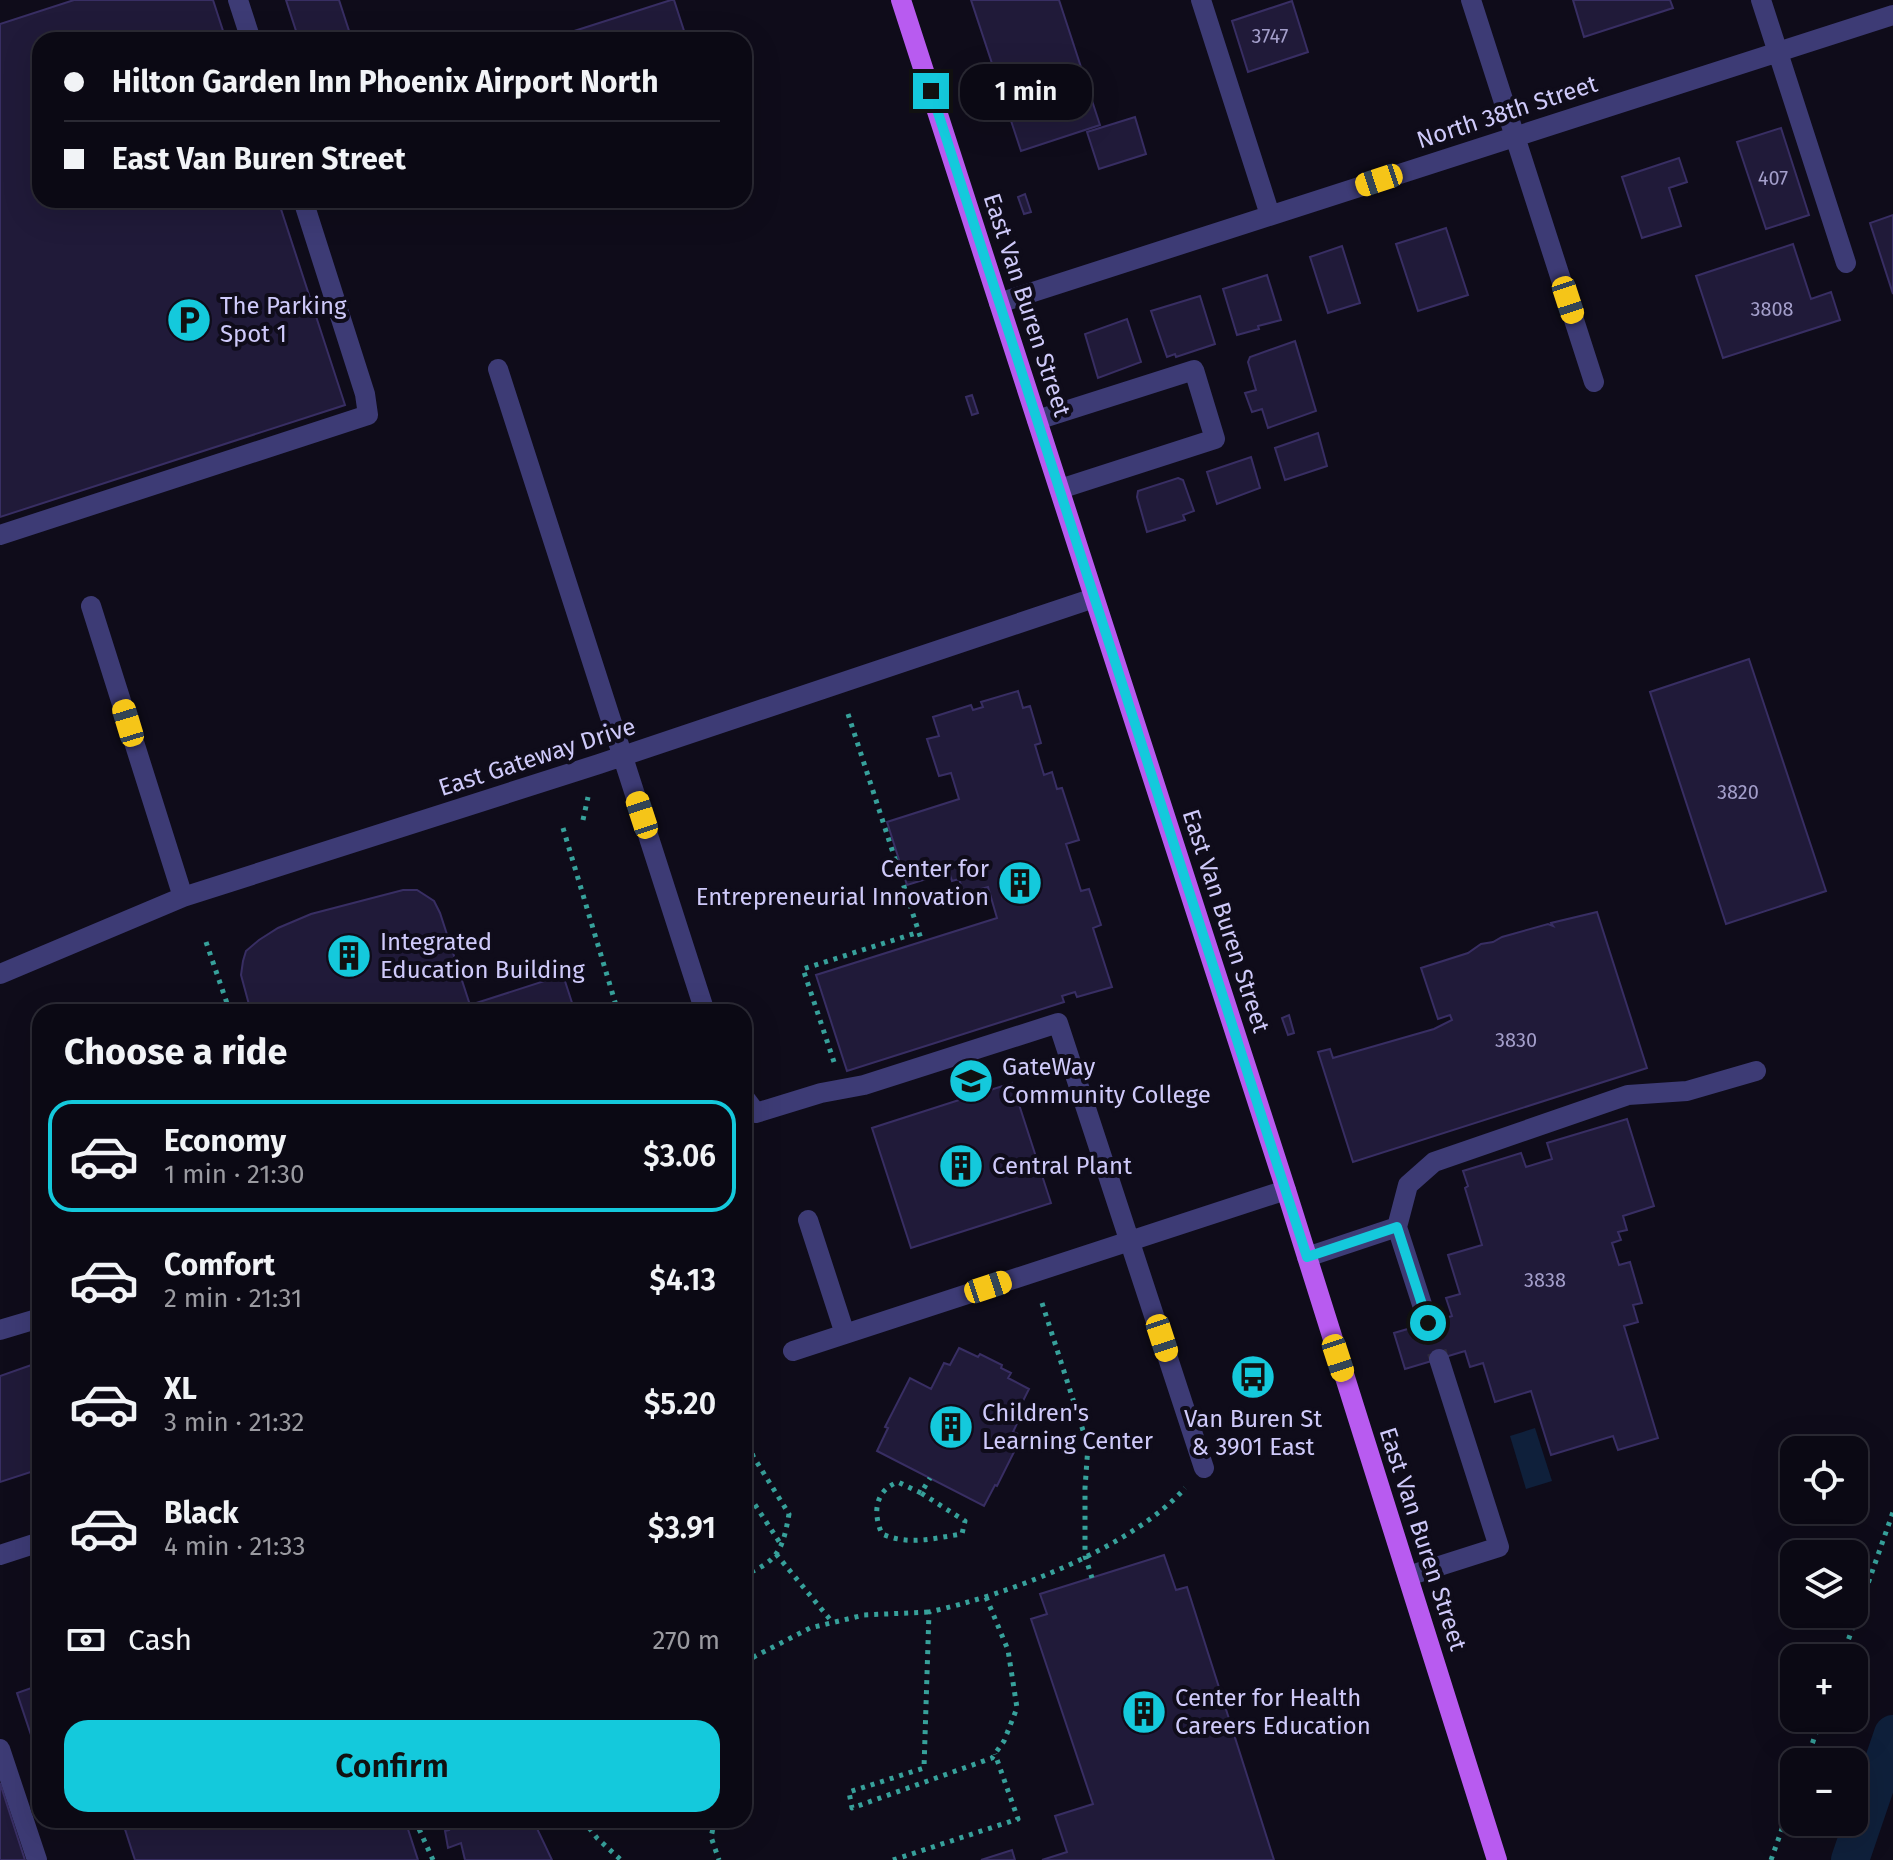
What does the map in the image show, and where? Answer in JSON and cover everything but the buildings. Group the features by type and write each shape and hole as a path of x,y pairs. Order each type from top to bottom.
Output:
{"main road":[{"name":"East Van Buren Street","path":"901,0 1286,1190 1497,1860"}],"street":[{"path":"238,0 248,32"},
{"path":"1201,0 1270,215"},
{"path":"1471,0 1594,382"},
{"path":"1761,0 1846,263"},
{"name":"North 38th Street","path":"999,303 1893,15"},
{"path":"0,535 368,415 365,394 306,208"},
{"path":"498,369 702,1004"},
{"path":"1037,420 1194,370 1215,439 1060,489"},
{"name":"East Gateway Drive","path":"0,974 183,897 623,756 1094,598"},
{"path":"91,606 183,897"},
{"path":"752,1108 756,1113 843,1089 1058,1023 1204,1468"},
{"path":"1428,1323 1397,1227 1408,1185 1434,1162 1628,1095 1687,1091 1756,1071"},
{"path":"793,1351 1286,1190"},
{"path":"808,1220 845,1334"},
{"path":"1307,1257 1397,1227"},
{"path":"0,1330 32,1320"},
{"path":"1408,1576 1499,1547 1439,1359"},
{"path":"0,1555 32,1545"},
{"path":"0,1749 37,1860"}],"path":[{"path":"848,714 922,942"},
{"path":"583,820 588,797"},
{"path":"563,828 616,1004"},
{"path":"843,1089 803,969 919,932"},
{"path":"206,942 227,1004"},
{"path":"1042,1303 1088,1446 1085,1556 1092,1578"},
{"path":"752,1453 789,1514 783,1547 752,1572"},
{"path":"752,1658 810,1628 864,1615 929,1612 986,1597 1085,1556 1141,1525 1185,1489 1181,1476"},
{"path":"921,1493 930,1478"},
{"path":"898,1482 921,1493 965,1521 962,1534 928,1542 896,1540 882,1534 877,1522 878,1498 889,1485 898,1482"},
{"path":"752,1500 783,1547"},
{"path":"1847,1644 1893,1512"},
{"path":"776,1554 833,1623"},
{"path":"929,1612 924,1768 849,1792 852,1808 992,1758 1004,1741 1017,1708 1008,1650 986,1597"},
{"path":"893,1860 1018,1819 995,1754"},
{"path":"419,1828 433,1860"},
{"path":"589,1828 621,1860"},
{"path":"713,1828 711,1837 719,1860"},
{"path":"1771,1860 1780,1835"}],"water":[{"path":"1535,1428 1552,1481 1526,1489 1510,1436"}],"waterway":[{"path":"1850,1860 1893,1734"}],"tunnel":[{"path":"1428,1323 1439,1359"}],"place":[{"name":"The Parking Spot 1","path":"189,320"},
{"name":"Center for Entrepreneurial Innovation","path":"1020,883"},
{"name":"Integrated Education Building","path":"349,956"},
{"name":"GateWay Community College","path":"971,1081"},
{"name":"Central Plant","path":"961,1166"},
{"name":"Van Buren St & 3901 East","path":"1253,1377"},
{"name":"Children's Learning Center","path":"951,1427"},
{"name":"Center for Health Careers Education","path":"1144,1712"}],"route":[{"path":"931,91 1307,1257 1397,1227 1428,1323"}]}
